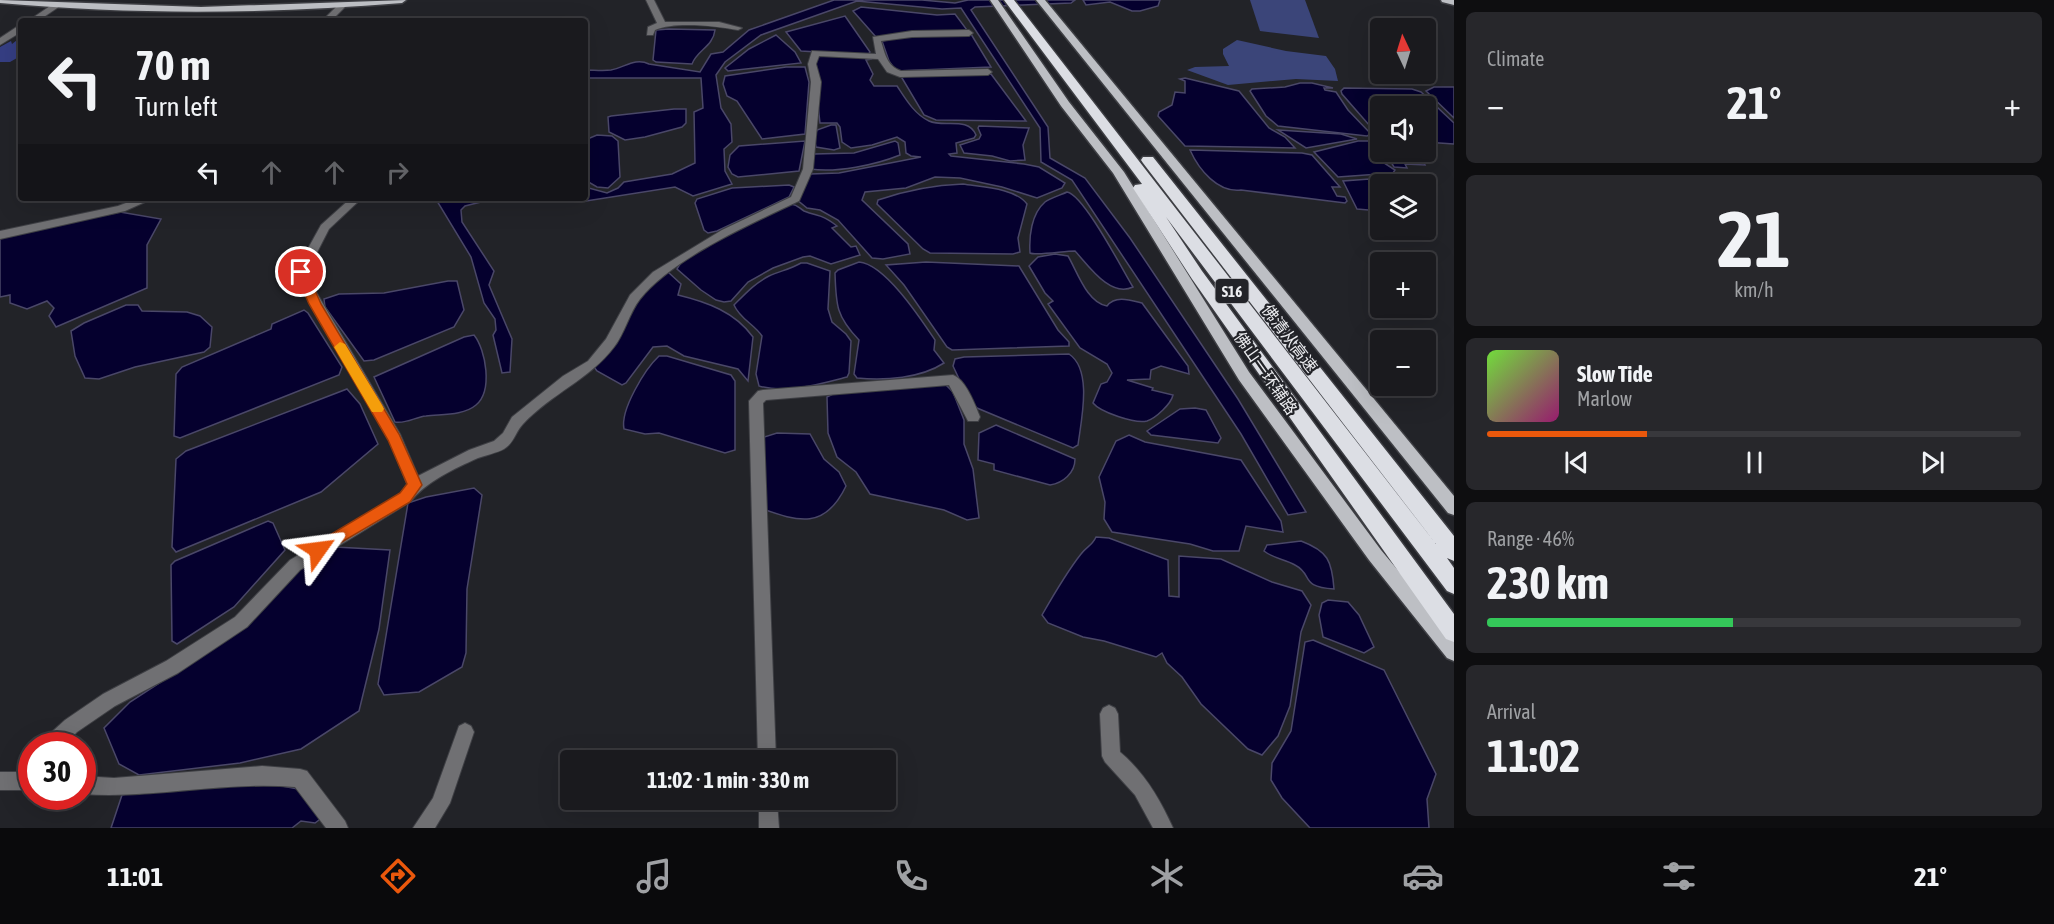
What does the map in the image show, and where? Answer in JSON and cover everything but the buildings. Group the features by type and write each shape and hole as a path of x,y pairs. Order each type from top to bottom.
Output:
{"highway":[{"name":"佛清从高速","path":"1023,0 1043,6 1454,552"},
{"name":"佛清从高速","path":"1000,7 1093,109 1454,584"},
{"path":"1093,109 1129,172 1197,275 1454,632"}],"main road":[{"path":"0,0 56,6 210,10 342,6 402,0"},
{"path":"147,0 257,0"},
{"name":"佛山一环辅路","path":"985,0 1000,7 1065,104 1118,172 1244,376 1375,555 1454,652"},
{"path":"1445,0 1454,2"},
{"path":"1043,6 1075,31 1113,77 1143,125"},
{"path":"1043,6 1143,125 1454,507"}],"street":[{"path":"650,0 662,24"},
{"path":"37,18 56,6"},
{"path":"329,18 342,6"},
{"path":"650,33 651,29 662,24 719,24 738,28"},
{"path":"0,42 18,30"},
{"path":"969,33 912,34 876,39 881,57 890,70 900,74 988,72"},
{"path":"64,732 109,700 172,667 241,621 295,565 405,498 415,485 474,454 499,445 508,437 517,421 568,380 593,364 611,342 634,298 657,275 726,232 795,199 808,169 816,82 812,64 815,54 881,57"},
{"path":"0,235 121,209 141,201"},
{"path":"354,201 325,227 301,272 303,280 394,438 415,485"},
{"path":"766,750 756,401 763,395 953,380 967,402 973,417"},
{"path":"1109,714 1111,756 1127,768 1156,811 1163,828"},
{"path":"423,828 441,803 465,732"},
{"path":"96,786 114,787 262,775 300,778 338,828"},
{"path":"0,781 18,778"},
{"path":"768,810 769,828"}],"shaded area":[{"path":"834,0 922,0 955,3 968,0 1075,0 1071,3 975,7 971,10 1048,127 1050,158 1085,178 1130,238 1238,399 1306,512 1288,515 1241,434 1072,180 1041,162 1040,128 961,8 942,9 857,1 761,35 725,62 716,75 721,108 731,124 732,142 724,149 725,171 732,184 693,196 675,187 588,201 588,188 607,193 624,182 672,174 695,163 694,112 703,108 701,78 588,78 588,70 611,70 644,62 700,72 711,54 723,52 749,30"},
{"path":"1083,0 1160,0 1158,6 1132,11 1110,2 1086,5"},
{"path":"1250,0 1305,0 1319,38 1260,31"},
{"path":"861,7 937,15 955,14 967,30 876,37 853,11"},
{"path":"845,16 870,52 868,55 801,51 786,32"},
{"path":"656,30 715,30 711,41 697,55 692,64 656,62 653,60"},
{"path":"971,34 991,67 896,71 889,61 882,41 903,37"},
{"path":"776,35 795,52 801,63 728,71 725,68 749,49"},
{"path":"1237,40 1286,51 1326,56 1335,69 1338,81 1296,79 1228,85 1187,70 1195,67 1229,66 1223,49"},
{"path":"816,55 872,59 866,60 873,74 870,80 874,86 897,86 914,110 929,121 962,124 972,129 976,135 974,138 956,143 957,153 949,154 951,156 1039,167 1065,183 1062,188 1037,198 1002,187 960,178 935,177 906,188 865,192 862,200 908,244 910,254 883,259 872,258 838,220 820,210 807,208 796,199 810,174 839,173 921,157 906,153 905,142 897,137 872,145 851,148 842,142 840,127 837,123 820,123 813,62"},
{"path":"786,67 805,67 809,82 805,134 762,139 737,101 727,96 723,84 725,76"},
{"path":"991,74 1026,121 936,120 924,115 902,78 904,76"},
{"path":"1185,78 1239,91 1269,128 1285,137 1295,148 1185,146 1158,116 1159,112 1172,105 1175,92 1185,93 1185,81 1180,79"},
{"path":"1312,83 1333,88 1324,88 1336,92 1348,110 1370,134 1278,126 1266,116 1250,91"},
{"path":"1434,87 1454,87 1454,118 1436,101 1436,96 1431,96 1426,91"},
{"path":"1344,88 1412,89 1425,96 1370,96 1370,126 1341,91"},
{"path":"1436,106 1454,123 1454,144 1436,143"},
{"path":"686,109 686,123 682,127 625,140 609,132 608,117"},
{"path":"836,125 840,148 834,150 816,147 814,138 817,130"},
{"path":"979,126 1029,128 1023,145 1025,160 1010,161 992,156 964,153 960,145 979,139 981,135"},
{"path":"1278,130 1341,134 1357,139 1306,148"},
{"path":"597,135 612,136 618,141 620,177 608,188 597,187 588,182 588,139"},
{"path":"805,141 799,171 738,177 732,174 728,167 730,155 739,146"},
{"path":"895,141 898,143 900,155 890,159 844,169 810,169 814,154 854,153"},
{"path":"1358,141 1370,141 1370,162 1383,162 1395,170 1393,173 1338,177 1314,152"},
{"path":"1190,150 1312,155 1340,187 1332,187 1337,196 1345,197 1347,201 1345,203 1225,188 1210,179"},
{"path":"1391,162 1423,162 1425,165 1405,164 1407,168 1394,167"},
{"path":"1370,179 1370,210 1357,209 1343,181"},
{"path":"963,184 1006,191 1027,204 1018,238 1020,252 1013,254 930,253 923,249 877,204 878,200 910,191"},
{"path":"789,185 794,187 789,197 717,231 708,233 704,230 695,203 697,199 732,188"},
{"path":"1067,192 1083,206 1133,287 1124,289 1108,284 1075,251 1030,253 1034,219 1040,207 1050,199"},
{"path":"437,201 485,201 465,206 461,210 462,222 494,271 489,285 512,339 510,372 502,373 493,335 496,330 495,319 484,303 471,257"},
{"path":"791,204 832,222 837,226 832,228 851,247 856,246 860,255 831,264 810,256 803,257 773,268 748,282 731,301 724,302 716,300 701,290 677,269 684,260 711,241"},
{"path":"120,212 161,219 147,245 147,288 56,327 49,316 54,308 47,301 27,309 10,303 10,295 0,297 0,237"},
{"path":"1055,254 1068,256 1088,293 1100,304 1107,306 1118,299 1142,303 1188,366 1189,374 1161,366 1151,370 1150,379 1127,380 1173,395 1159,414 1151,419 1142,421 1126,419 1103,410 1093,403 1101,384 1107,382 1112,373 1107,364 1080,348 1048,304 1053,301 1045,293 1029,266 1038,257"},
{"path":"859,262 869,265 891,282 935,340 934,350 944,363 914,375 879,379 857,378 854,374 859,340 851,332 839,310 835,273"},
{"path":"926,262 1019,266 1058,330 1069,342 1069,346 952,350 947,347 904,285 886,265"},
{"path":"801,263 830,271 828,309 832,322 851,341 849,373 847,377 792,389 759,386 756,374 762,336 734,305 764,279"},
{"path":"668,272 681,284 678,295 720,309 738,321 753,337 748,381 738,369 684,356 667,346 653,347 626,383 622,385 594,367 637,300 657,278"},
{"path":"457,281 464,310 454,327 374,360 364,361 325,307 324,299 339,294 384,293"},
{"path":"126,305 138,305 142,311 187,312 200,316 212,327 210,347 204,352 135,367 99,379 85,378 75,356 71,331"},
{"path":"304,310 342,367 339,375 180,438 174,436 176,374 182,367 271,329 272,324"},
{"path":"474,335 482,350 486,370 485,390 476,405 459,413 395,422 374,377 464,337"},
{"path":"1069,354 1081,372 1084,396 1078,445 1073,448 977,408 969,400 953,366 955,359 964,357"},
{"path":"659,356 667,356 731,375 735,381 735,450 725,453 659,433 645,434 624,429 626,411 635,390"},
{"path":"946,385 953,392 964,420 964,444 973,469 979,518 967,520 944,510 870,494 856,472 837,457 828,433 827,397 837,392"},
{"path":"347,389 360,404 378,444 321,492 176,552 172,547 176,459 186,451"},
{"path":"1180,409 1206,410 1221,438 1218,443 1151,435 1147,431"},
{"path":"996,425 1075,459 1071,473 1064,480 1050,485 994,470 994,464 978,460 979,433"},
{"path":"777,433 810,434 824,459 839,472 846,486 838,500 820,516 799,519 760,508 761,438"},
{"path":"1129,435 1145,442 1241,460 1281,521 1283,532 1246,526 1239,551 1213,551 1190,544 1112,532 1104,519 1105,502 1099,477 1116,441"},
{"path":"474,488 482,495 467,589 466,653 462,667 419,692 384,695 378,684 408,503 426,497"},
{"path":"268,521 273,523 285,550 234,607 177,644 172,641 171,565 175,561"},
{"path":"1096,537 1109,538 1168,560 1169,596 1179,597 1179,556 1221,559 1272,582 1302,591 1311,605 1301,632 1290,706 1278,736 1262,755 1248,749 1201,704 1182,677 1167,663 1162,653 1156,657 1083,637 1048,623 1042,615 1070,569"},
{"path":"1301,541 1317,549 1327,558 1332,571 1334,589 1316,586 1308,580 1301,569 1264,551 1267,545"},
{"path":"335,547 390,550 379,629 359,711 301,749 240,763 139,775 119,764 104,728 130,702 244,628 286,580 308,562"},
{"path":"1328,600 1348,602 1359,615 1374,647 1364,653 1323,637 1319,615 1322,603"},
{"path":"1313,640 1384,670 1436,774 1427,799 1429,828 1310,828 1282,798 1271,780 1272,763 1291,731 1305,642"},
{"path":"261,782 298,789 323,817 315,823 301,821 292,828 111,828 122,795 139,791"}],"slow traffic":[{"path":"340,347 377,409"}],"route":[{"path":"301,272 315,304 394,438 415,485 405,498 318,550"}]}
